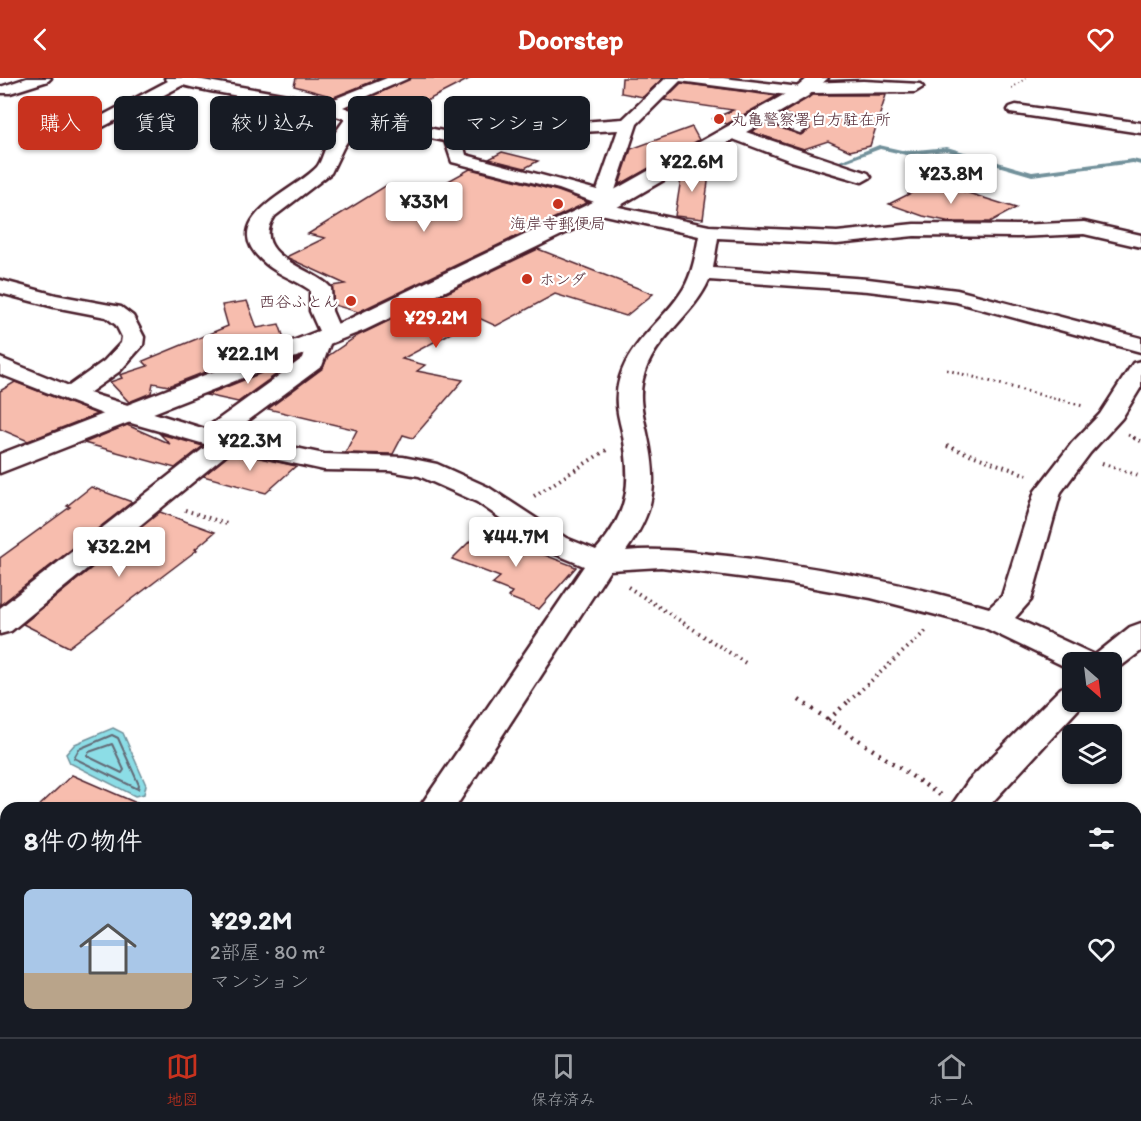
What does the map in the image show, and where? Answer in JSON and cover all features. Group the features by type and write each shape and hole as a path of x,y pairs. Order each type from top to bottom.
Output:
{"street":[{"path":"5,90 43,78"},
{"path":"336,104 401,78"},
{"path":"605,205 605,193 628,124 675,78"},
{"path":"685,78 810,86 915,87"},
{"path":"102,120 177,79 274,89 295,96"},
{"path":"0,464 356,325 485,265 605,205 810,86"},
{"path":"1016,110 1141,128"},
{"path":"763,114 800,128"},
{"path":"590,126 628,124"},
{"path":"0,624 155,500 219,439 314,361 326,335 321,311 320,288 283,267 264,251 260,242 261,231 264,214 327,166 335,147 348,128"},
{"path":"731,132 797,157 862,177"},
{"path":"456,150 458,158 565,185 605,205 710,232 837,238 914,230 1018,231 1141,227"},
{"path":"1084,228 1141,241"},
{"path":"440,802 599,564 623,539 635,515 643,475 627,398 639,354 694,290 701,273 710,232"},
{"path":"701,273 868,285 957,296 1141,345"},
{"path":"0,286 54,301 113,312 125,321 133,337 132,345 112,366 71,395"},
{"path":"0,365 71,395 126,414 219,439 327,462 426,469 492,500 547,539 599,564 657,558 846,584 994,620 1062,652"},
{"path":"994,620 1016,600 1048,491 1077,454 1118,424 1141,368"},
{"path":"1119,652 1141,634"},
{"path":"955,802 981,790 1062,706"}],"path":[{"path":"1005,93 1026,78"},
{"path":"947,370 1118,424 1141,441"},
{"path":"509,512 634,432"},
{"path":"947,446 1054,484"},
{"path":"1077,454 1141,477"},
{"path":"155,500 230,525"},
{"path":"599,564 747,664"},
{"path":"828,720 952,608"},
{"path":"799,700 955,802"}],"water":[{"path":"113,728 123,733 146,785 144,794 135,796 70,763 66,754 75,744"}],"building":[{"path":"296,78 381,78 336,96 294,86"},
{"path":"411,78 471,78 432,98 432,96 372,96"},
{"path":"622,78 663,78 643,97 621,93"},
{"path":"681,83 777,96 727,124 713,119 733,110 664,100"},
{"path":"812,95 886,95 870,146 850,151 828,141 804,149 751,132 766,123 801,135 810,129 808,123 783,113"},
{"path":"692,127 699,140 619,185 631,149"},
{"path":"502,152 538,161 525,168 489,159"},
{"path":"699,162 708,182 703,219 675,216 682,172"},
{"path":"470,169 558,191 588,202 358,312 334,305 332,286 345,284 286,257 325,238 308,234 387,185 425,194"},
{"path":"933,182 1016,208 990,222 951,222 923,216 889,204"},
{"path":"538,249 653,294 626,316 555,294 496,326 479,318 402,359 425,365 417,371 463,380 413,438 403,435 393,454 345,453 357,430 268,409 323,368 328,356 357,336"},
{"path":"247,301 257,328 279,324 285,341 169,386 153,383 151,393 129,402 110,382 122,378 120,375 148,366 143,361 228,326 222,305"},
{"path":"299,358 238,402 206,395"},
{"path":"15,382 97,414 28,441 0,429 0,391"},
{"path":"127,425 170,444 160,434 203,446 175,468 84,443"},
{"path":"233,452 296,466 266,493 203,476"},
{"path":"91,487 132,502 0,605 0,558 70,507 67,506"},
{"path":"160,512 215,532 195,549 197,550 69,647 23,624"},
{"path":"482,529 576,567 539,609 508,597 512,592 492,584 500,577 452,559"},
{"path":"72,775 134,802 43,802"}],"waterway":[{"path":"835,164 879,147 906,153 947,149 1032,174 1133,161 1141,163"}],"place":[{"name":"丸亀警察署白方駐在所","path":"719,119"},
{"name":"海岸寺郵便局","path":"558,204"},
{"name":"ホンダ","path":"527,279"},
{"name":"西谷ふとん","path":"351,301"}]}
